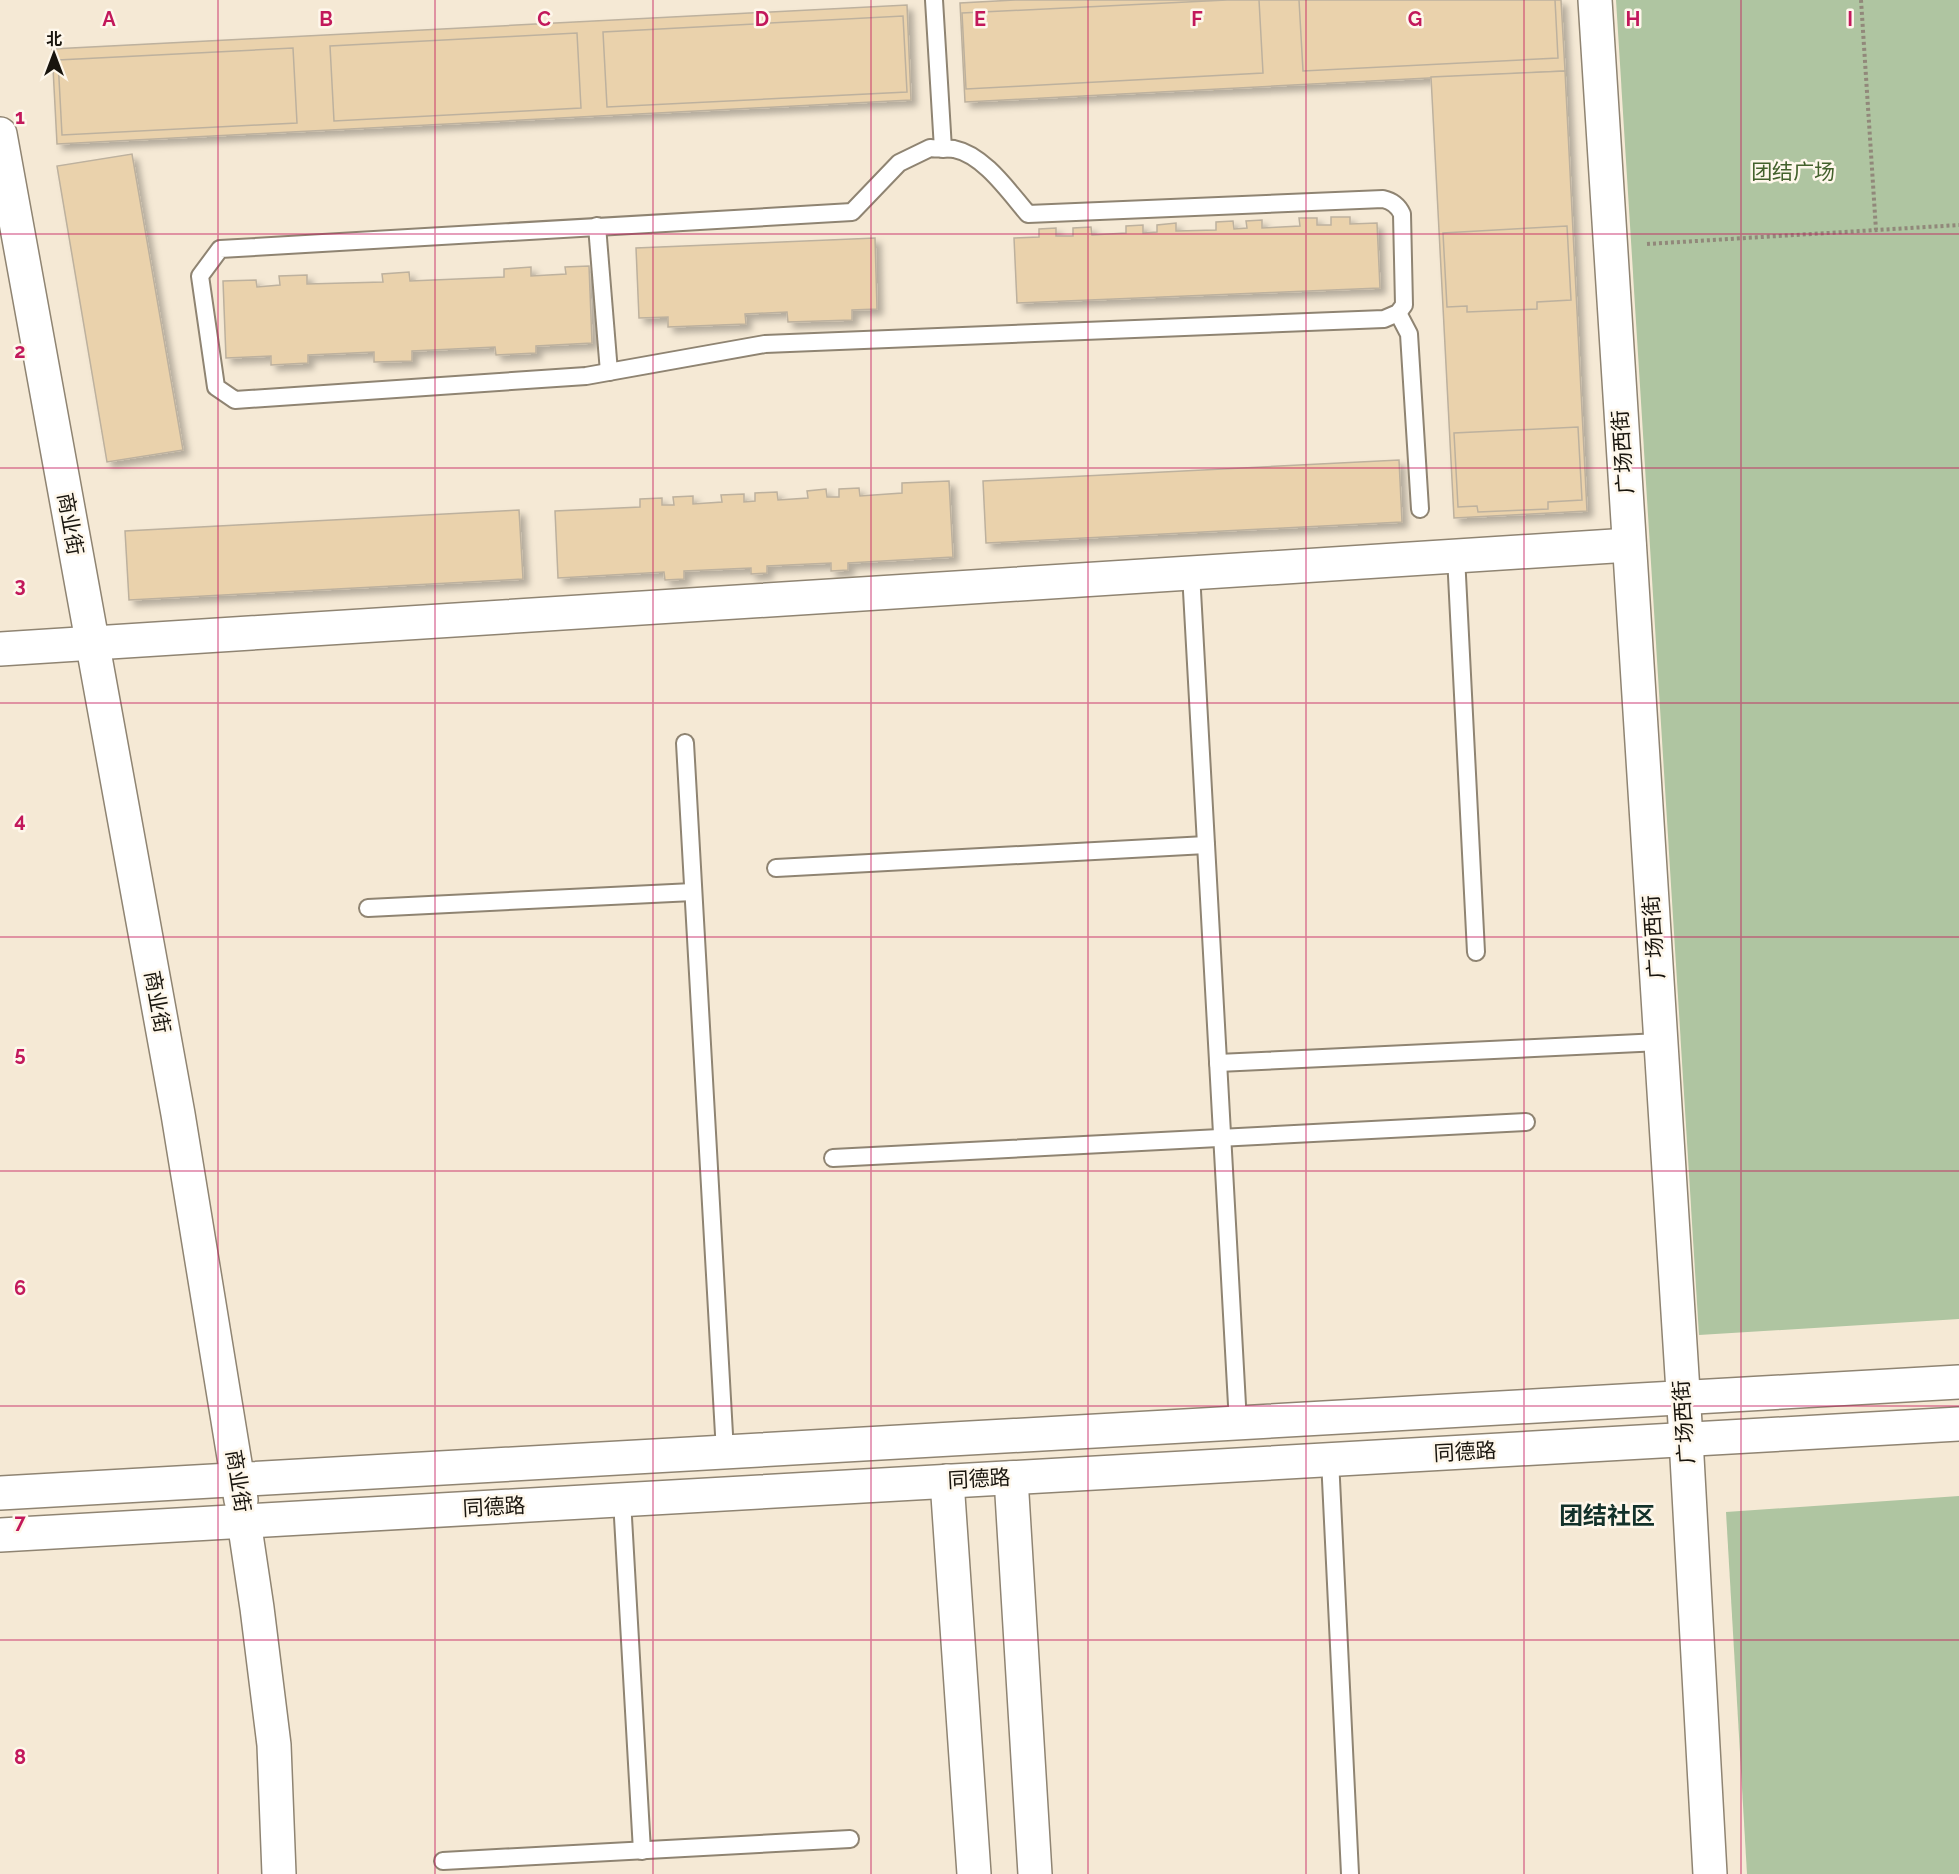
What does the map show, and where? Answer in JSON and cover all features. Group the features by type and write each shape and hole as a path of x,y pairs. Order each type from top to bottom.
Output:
{"street":[{"name":"广场西街","path":"1595,0 1686,1439 1710,1874"},
{"name":"商业街","path":"0,134 178,1114 238,1480 274,1745 279,1874"},
{"path":"0,649 1629,545"},
{"name":"同德路","path":"0,1494 1959,1382"},
{"name":"同德路","path":"0,1535 1959,1424"},
{"path":"1011,1478 1035,1874"},
{"path":"947,1481 974,1874"}],"lane":[{"path":"934,0 943,149"},
{"path":"930,148 953,149 970,154 984,164 1028,214 1383,198 1389,200 1400,208 1402,214 1404,305 1398,313 1384,319 765,344 586,376 236,400 216,387 200,276 220,249 597,226 852,212 899,163 930,148"},
{"path":"597,226 609,372"},
{"path":"1398,313 1409,334 1420,509"},
{"path":"1456,556 1476,952"},
{"path":"1191,573 1238,1423"},
{"path":"685,743 725,1452"},
{"path":"776,868 1206,845"},
{"path":"368,908 693,892"},
{"path":"1218,1064 1660,1042"},
{"path":"833,1158 1526,1122"},
{"path":"1330,1459 1350,1874"},
{"path":"622,1500 642,1851"},
{"path":"443,1861 850,1839"}],"path":[{"path":"1861,0 1876,230"},
{"path":"1610,246 1959,225"}],"green space":[{"name":"团结广场","path":"1616,0 1959,0 1959,1319 1699,1335"},
{"path":"1959,1496 1959,1874 1747,1874 1726,1512"}],"building":[{"path":"1015,0 1561,0 1565,71 965,102 960,3"},
{"path":"1259,0 1263,73 966,89 962,13"},
{"path":"1299,0 1555,0 1558,58 1303,71"},
{"path":"907,5 911,100 57,144 52,49"},
{"path":"903,16 907,92 607,107 603,32"},
{"path":"577,33 581,108 334,121 330,46"},
{"path":"293,48 297,123 62,135 58,60"},
{"path":"1565,71 1587,511 1454,518 1431,77"},
{"path":"132,154 183,450 107,462 57,166"},
{"path":"1331,217 1350,217 1350,224 1377,223 1380,288 1017,303 1014,238 1039,237 1039,229 1056,228 1056,236 1073,236 1073,228 1091,227 1092,235 1126,233 1126,226 1143,225 1143,233 1157,232 1157,225 1176,223 1176,231 1216,230 1216,222 1233,221 1234,229 1247,228 1246,221 1262,220 1262,228 1300,226 1299,218 1317,218 1317,225 1331,225"},
{"path":"1567,226 1571,300 1537,302 1537,309 1467,312 1467,306 1447,307 1443,233"},
{"path":"875,238 877,309 852,310 852,320 788,322 787,312 745,314 746,324 668,327 668,317 639,318 636,248"},
{"path":"589,266 592,343 536,346 536,353 496,355 495,347 412,351 412,361 374,362 374,352 308,355 308,363 271,365 271,356 226,358 223,281 256,280 257,287 280,285 279,276 307,275 307,284 383,282 382,274 409,272 410,281 504,277 504,269 531,267 531,276 566,274 565,267"},
{"path":"1578,427 1582,500 1548,502 1548,509 1478,512 1477,506 1458,507 1454,433"},
{"path":"1399,460 1402,522 986,543 983,481"},
{"path":"949,481 953,557 848,563 848,570 831,571 831,563 767,566 767,573 751,574 751,568 684,571 684,579 665,580 664,572 558,578 555,511 640,507 640,499 662,498 662,505 674,505 673,497 693,496 693,504 722,502 721,495 744,494 744,502 755,501 755,493 777,492 778,500 808,498 807,491 826,489 827,497 839,497 839,489 859,488 860,496 902,493 902,483"},
{"path":"519,510 523,579 129,600 125,531"}],"district":[{"name":"团结社区","path":"1607,1516"}]}
